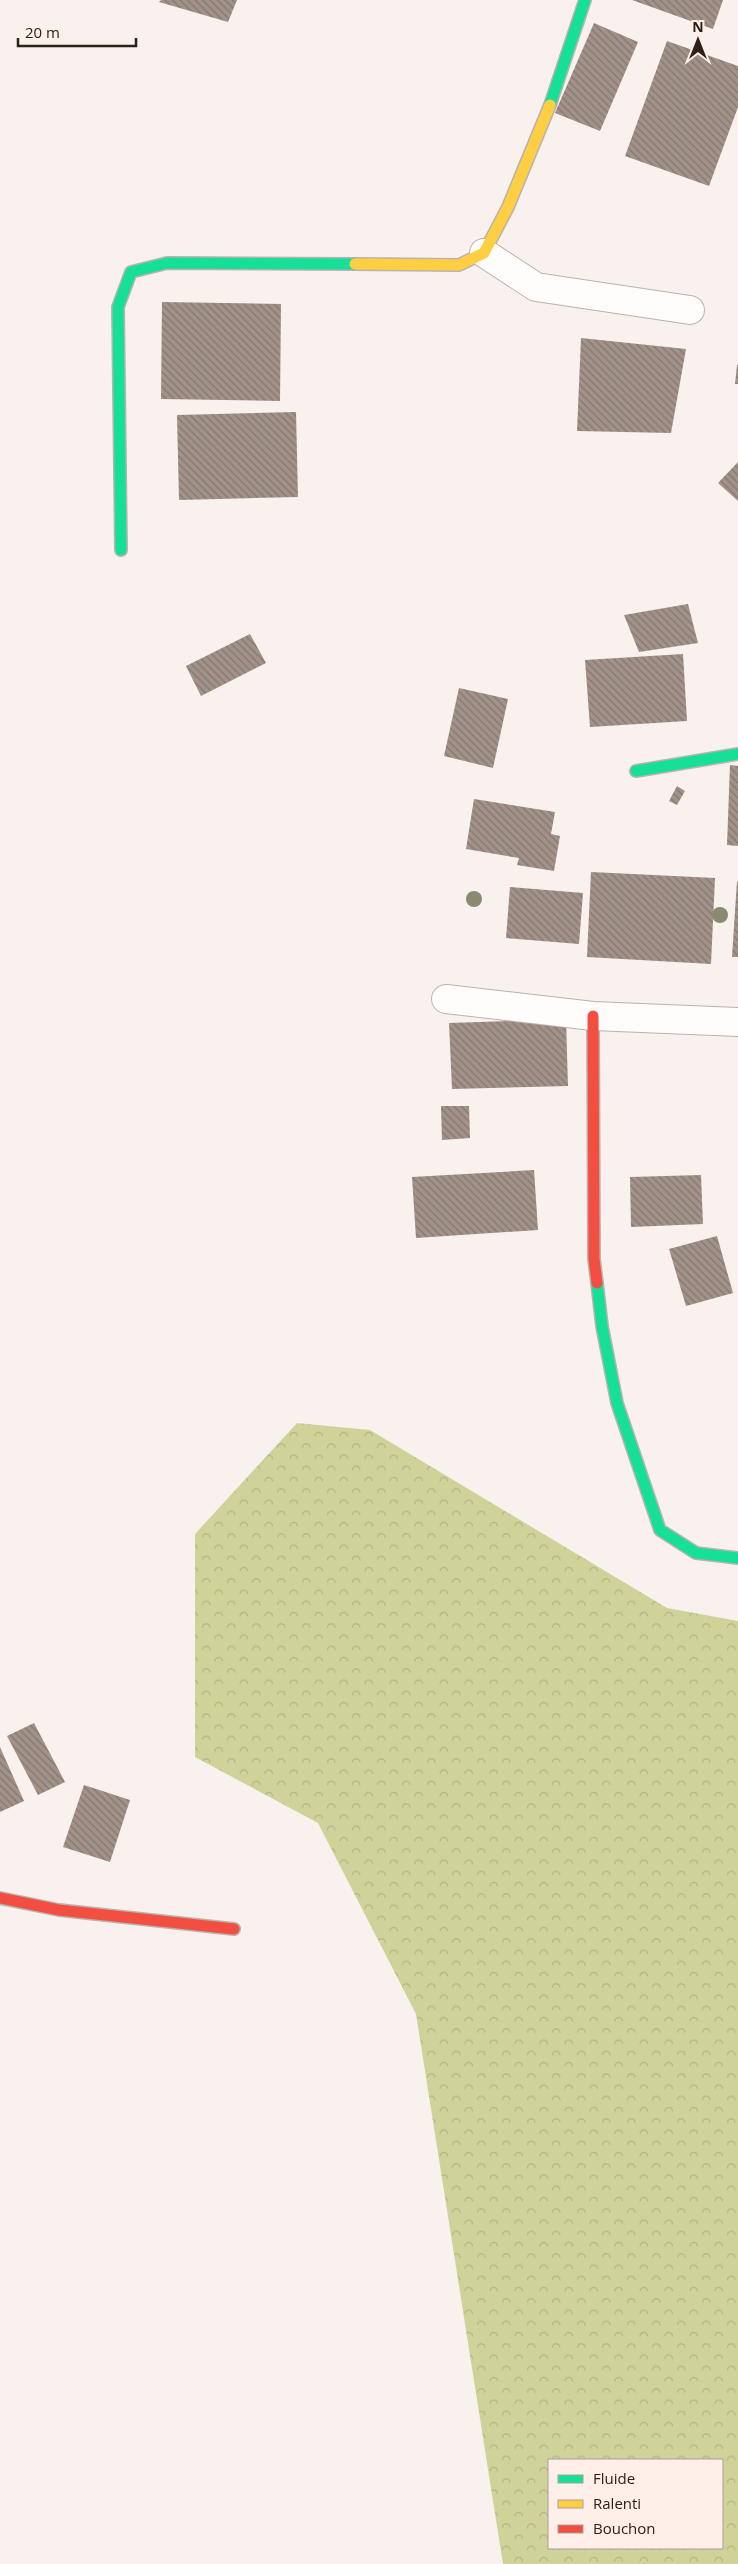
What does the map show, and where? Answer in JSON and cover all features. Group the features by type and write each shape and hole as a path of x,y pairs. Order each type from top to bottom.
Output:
{"street":[{"path":"121,550 118,307 131,272 167,263 459,265 484,253 508,207 559,82 585,0"},
{"path":"484,253 536,288 690,310"},
{"path":"636,771 738,754"},
{"path":"446,999 593,1016 738,1022"},
{"path":"593,1016 594,1259 602,1326 617,1403 660,1530 696,1553 738,1558"},
{"path":"0,1898 59,1910 234,1929"}],"green space":[{"path":"297,1423 370,1430 667,1608 738,1621 738,2564 503,2564 416,2014 318,1823 195,1757 195,1534"}],"building":[{"path":"161,0 237,0 228,22 159,2"},
{"path":"632,0 723,0 713,29"},
{"path":"594,23 638,42 600,131 555,113"},
{"path":"667,41 738,66 738,107 709,186 625,156"},
{"path":"162,302 281,304 280,401 161,399"},
{"path":"581,338 686,349 671,433 577,431"},
{"path":"737,365 738,384 735,384"},
{"path":"296,412 298,497 179,500 177,415"},
{"path":"738,462 738,501 718,483"},
{"path":"688,604 698,643 639,652 624,615"},
{"path":"250,634 266,663 201,696 186,666"},
{"path":"683,654 687,721 590,727 585,660"},
{"path":"459,688 508,699 493,768 444,756"},
{"path":"730,765 738,766 738,846 727,845"},
{"path":"677,786 685,791 677,805 669,801"},
{"path":"474,799 555,812 551,834 560,836 554,871 517,865 519,858 466,849"},
{"path":"591,872 715,878 711,964 587,957"},
{"path":"737,881 738,957 732,957"},
{"path":"510,887 583,893 579,944 506,938"},
{"path":"566,1019 568,1086 452,1089 449,1023"},
{"path":"441,1106 469,1106 470,1138 442,1140"},
{"path":"534,1170 538,1230 416,1238 412,1177"},
{"path":"701,1175 703,1224 631,1227 630,1177"},
{"path":"717,1236 733,1293 686,1306 669,1249"},
{"path":"34,1723 65,1782 38,1795 7,1736"},
{"path":"0,1747 24,1801 0,1812"},
{"path":"84,1785 130,1800 110,1862 63,1847"}],"traffic: fast":[{"path":"550,105 585,0"},
{"path":"121,550 118,307 131,272 167,263 355,264"},
{"path":"636,771 738,754"},
{"path":"597,1283 602,1326 617,1403 660,1530 696,1553 738,1558"}],"traffic: slow":[{"path":"355,264 459,265 484,253 508,207 550,105"}],"traffic: jam":[{"path":"593,1016 594,1259 597,1283"},
{"path":"0,1898 59,1910 234,1929"}]}
